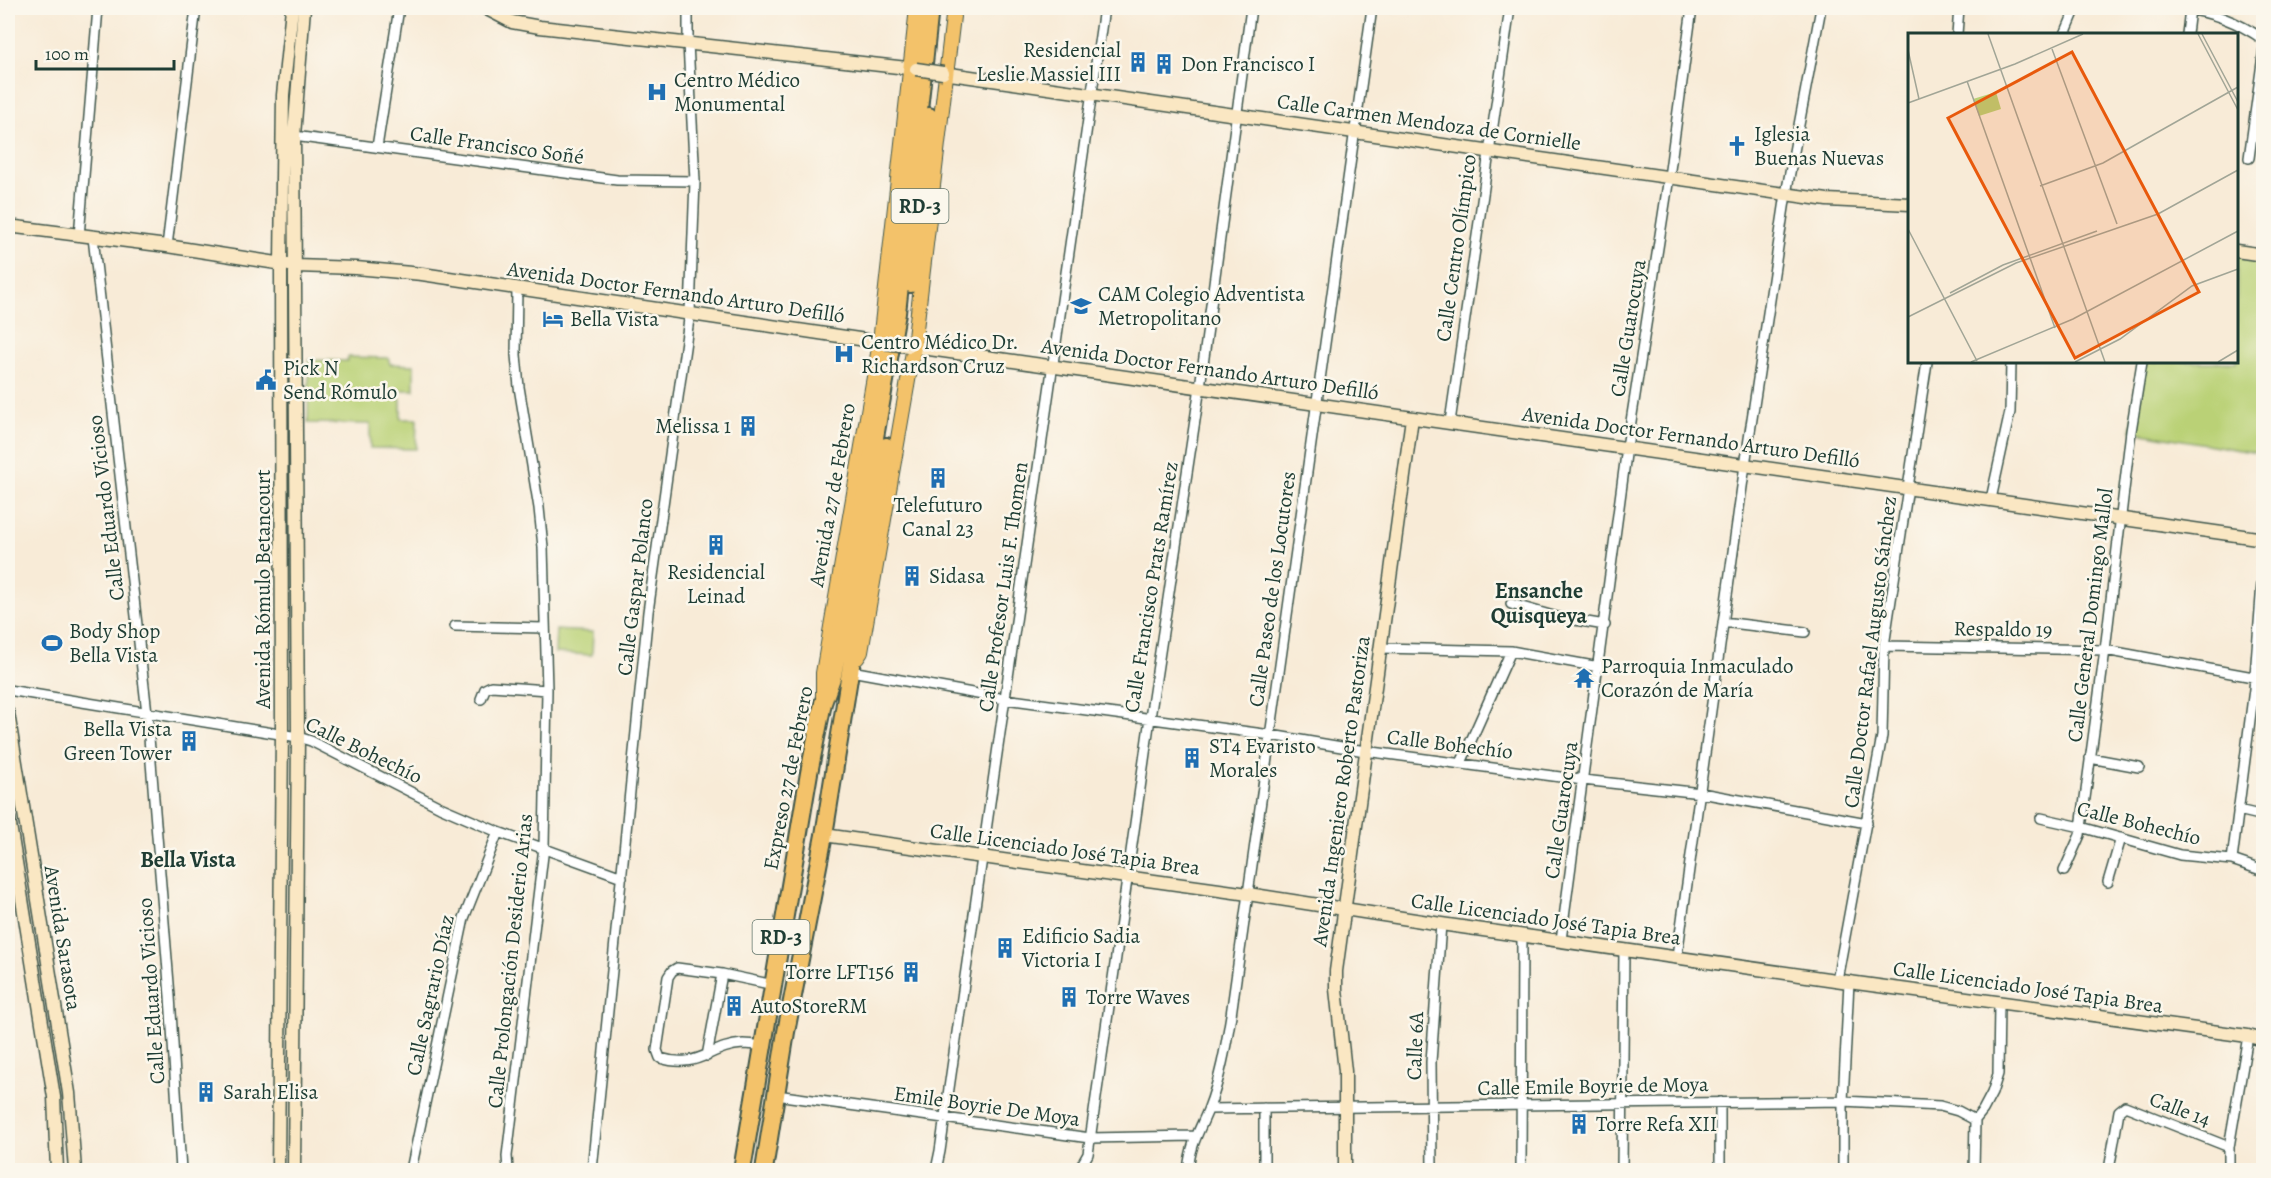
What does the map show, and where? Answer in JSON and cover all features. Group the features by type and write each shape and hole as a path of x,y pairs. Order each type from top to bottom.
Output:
{"highway":[{"name":"RD-3","path":"888,400 930,8"},
{"name":"RD-3","path":"888,400 909,302 940,8"},
{"name":"Expreso 27 de Febrero","path":"765,1170 776,1095 852,668 888,400"},
{"name":"Expreso 27 de Febrero","path":"742,1170 787,900 823,703 833,675 888,400"}],"main road":[{"name":"Avenida 27 de Febrero","path":"823,703 823,673 883,342 914,69 917,8"},
{"name":"RD-3","path":"852,668 861,652 911,346 954,8"}],"street":[{"path":"80,236 98,8"},
{"path":"167,246 196,8"},
{"name":"Avenida Rómulo Betancourt","path":"278,1170 282,732 282,264 284,95 291,8"},
{"name":"Avenida Rómulo Betancourt","path":"294,1170 298,737 294,136 304,8"},
{"path":"377,147 399,8"},
{"path":"485,8 524,25 914,69"},
{"name":"Calle Gaspar Polanco","path":"592,1170 648,612 690,312 695,181 688,8"},
{"name":"Calle Profesor Luis F. Thomen","path":"936,1170 1104,8"},
{"name":"Calle Francisco Prats Ramírez","path":"1079,1170 1088,1154 1200,387 1235,113 1251,8"},
{"name":"Calle Paseo de los Locutores","path":"1188,1170 1194,1136 1209,1109 1226,1046 1372,8"},
{"name":"Calle Centro Olímpico","path":"1450,422 1510,8"},
{"name":"Calle Guarocuya","path":"1561,940 1605,625 1627,447 1670,177 1692,8"},
{"path":"1677,956 1744,465 1786,194 1821,8"},
{"path":"1957,33 1959,8"},
{"path":"2065,33 2076,8"},
{"path":"2180,8 2229,19 2264,40"},
{"path":"2229,19 2231,8"},
{"path":"2187,33 2190,9"},
{"path":"2248,158 2264,48"},
{"name":"Calle Carmen Mendoza de Cornielle","path":"914,69 1235,113 1827,200 1908,204"},
{"name":"Calle Francisco Soñé","path":"294,136 617,180 695,181"},
{"name":"Avenida Doctor Fernando Arturo Defilló","path":"8,226 167,246 296,266 422,274 2264,539"},
{"name":"Calle Eduardo Vicioso","path":"93,237 147,713 182,1170"},
{"path":"2238,251 2264,255"},
{"name":"Calle Prolongación Desiderio Arias","path":"508,1170 507,1156 544,847 547,690 539,508 516,355 517,289"},
{"name":"Calle Doctor Rafael Augusto Sánchez","path":"1843,1170 1843,981 1854,880 1867,823 1882,736 1884,646 1927,363"},
{"path":"1991,499 2010,412 2011,363"},
{"name":"Calle General Domingo Mallol","path":"2064,870 2080,835 2142,363"},
{"name":"Avenida Ingeniero Roberto Pastoriza","path":"1345,1170 1345,1071 1336,989 1365,751 1412,417"},
{"path":"2232,860 2259,678 2264,557"},
{"path":"1511,604 1557,617 1605,625"},
{"path":"1723,622 1805,632"},
{"path":"455,626 544,628"},
{"name":"Respaldo 19","path":"1884,646 2105,650 2259,678"},
{"path":"1380,648 1511,651 1599,667"},
{"path":"1461,763 1511,651"},
{"name":"Calle Bohechío","path":"852,668 1005,699 1271,735 1365,751 1701,793 1867,823"},
{"path":"482,699 485,688 491,686 547,690"},
{"name":"Calle Bohechío","path":"8,690 282,732 311,741 440,807 498,832 622,877"},
{"name":"Avenida Sarasota","path":"8,713 69,1093 75,1170"},
{"path":"2090,758 2139,767"},
{"path":"2238,810 2264,816"},
{"name":"Avenida Sarasota","path":"8,813 12,874 54,1097 57,1170"},
{"name":"Calle Bohechío","path":"2041,818 2180,855 2232,860 2264,871"},
{"name":"Calle Sagrario Díaz","path":"411,1170 464,918 498,832"},
{"name":"Calle Licenciado José Tapia Brea","path":"824,835 2264,1040"},
{"path":"2108,882 2121,838"},
{"name":"Calle 6A","path":"1432,1170 1431,1062 1441,924"},
{"path":"1521,1170 1522,935"},
{"path":"1622,1170 1624,949"},
{"path":"762,1046 743,1044 719,1050 700,1059 678,1062 660,1058 657,1050 668,977 672,970 677,968 722,974 774,985"},
{"path":"707,1056 722,974"},
{"path":"1974,1170 1975,1120 1992,1093 1998,1074 1999,1003"},
{"path":"2229,1170 2229,1147 2248,1036"},
{"name":"Emile Boyrie De Moya","path":"776,1095 1090,1138 1194,1136"},
{"name":"Calle Emile Boyrie de Moya","path":"1209,1109 1843,1101 1943,1107 1975,1120"},
{"path":"1720,1102 1720,1170"},
{"name":"Calle 14","path":"2109,1170 2119,1110 2125,1106 2229,1147"},
{"path":"1264,1108 1264,1170"}],"green space":[{"path":"2238,251 2263,255 2263,454 2131,431 2142,363 2238,363"},
{"path":"348,357 388,358 390,364 414,365 414,390 392,390 392,399 401,399 401,419 417,419 416,449 370,448 370,424 308,423 309,360 348,361"},
{"path":"556,630 593,632 592,655 555,653"}],"place":[{"name":"Residencial Leslie Massiel III","path":"1138,62"},
{"name":"Don Francisco I","path":"1164,64"},
{"name":"Centro Médico Monumental","path":"657,92"},
{"name":"Iglesia Buenas Nuevas","path":"1737,146"},
{"name":"CAM Colegio Adventista Metropolitano","path":"1081,306"},
{"name":"Bella Vista","path":"553,319"},
{"name":"Centro Médico Dr. Richardson Cruz","path":"844,354"},
{"name":"Pick N Send Rómulo","path":"266,380"},
{"name":"Melissa 1","path":"748,426"},
{"name":"Telefuturo Canal 23","path":"938,478"},
{"name":"Residencial Leinad","path":"716,545"},
{"name":"Sidasa","path":"912,576"},
{"name":"Body Shop Bella Vista","path":"52,643"},
{"name":"Parroquia Inmaculado Corazón de María","path":"1584,678"},
{"name":"Bella Vista Green Tower","path":"189,741"},
{"name":"ST4 Evaristo Morales","path":"1192,758"},
{"name":"Edificio Sadia Victoria I","path":"1005,948"},
{"name":"Torre LFT156","path":"911,972"},
{"name":"Torre Waves","path":"1069,997"},
{"name":"AutoStoreRM","path":"734,1006"},
{"name":"Sarah Elisa","path":"206,1092"},
{"name":"Torre Refa XII","path":"1579,1124"}],"district":[{"name":"Ensanche Quisqueya","path":"1539,602"},
{"name":"Bella Vista","path":"188,859"}]}
